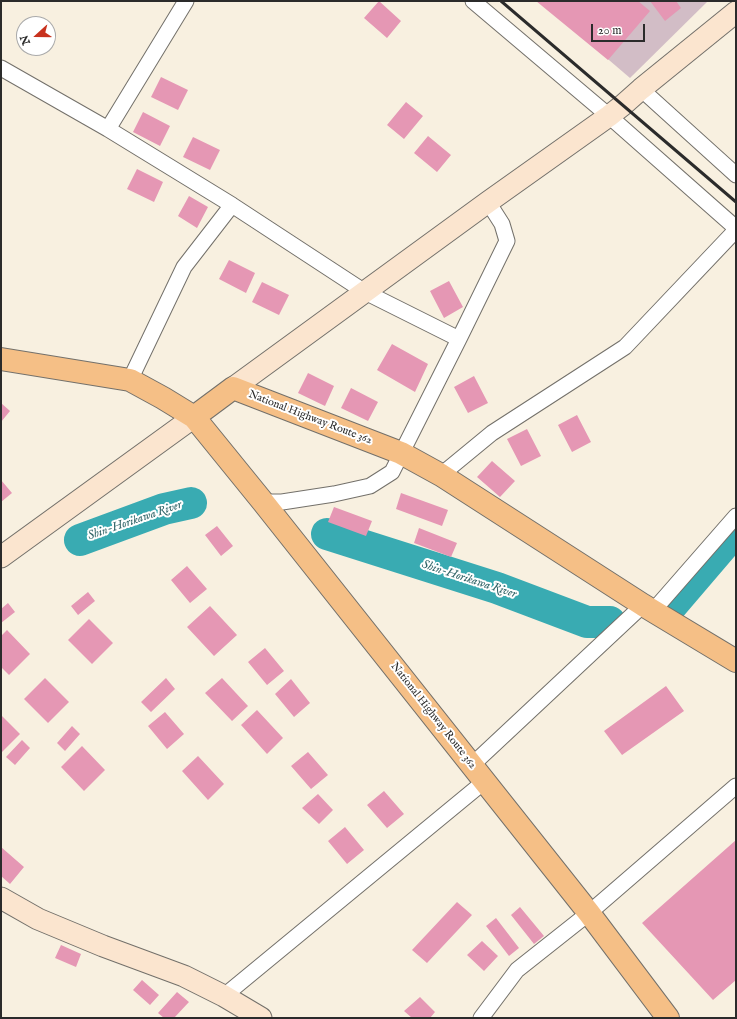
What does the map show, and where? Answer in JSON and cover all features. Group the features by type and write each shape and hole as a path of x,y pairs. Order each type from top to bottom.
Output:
{"highway":[{"name":"National Highway Route 362","path":"1,359 130,380 194,417 589,913 668,1018"},
{"name":"National Highway Route 362","path":"233,388 401,453 441,475 648,608 736,660"},
{"path":"194,417 233,388"}],"street":[{"path":"108,129 186,1"},
{"path":"441,475 492,433 626,347 736,229 609,116 473,1"},
{"path":"233,388 488,202 609,116 736,12"},
{"path":"1,68 108,129 232,205 364,292 459,339"},
{"path":"641,89 736,175"},
{"path":"263,502 282,502 303,499 370,486 392,472 507,241 502,224 488,202"},
{"path":"130,380 184,267 232,205"},
{"path":"1,557 194,417"},
{"path":"224,996 478,773 648,608 736,516"},
{"path":"481,1018 517,970 589,913 736,786"},
{"path":"1,898 38,919 184,976 224,996 261,1018"}],"shaded area":[{"path":"540,1 708,1 630,78"}],"building":[{"path":"379,1 401,21 387,38 364,18"},
{"path":"536,1 638,1 650,11 608,60"},
{"path":"650,1 676,1 681,8 665,21"},
{"path":"161,77 188,90 178,110 151,97"},
{"path":"406,102 423,116 404,139 387,125"},
{"path":"143,112 170,126 160,146 133,132"},
{"path":"428,136 451,155 437,172 414,153"},
{"path":"193,137 220,150 210,170 183,157"},
{"path":"137,169 163,182 154,202 127,189"},
{"path":"189,196 208,207 197,228 178,216"},
{"path":"229,260 255,273 246,293 219,279"},
{"path":"449,281 463,307 444,318 430,291"},
{"path":"262,282 289,295 279,315 252,302"},
{"path":"392,344 428,364 415,392 377,370"},
{"path":"308,373 334,386 325,406 298,393"},
{"path":"474,376 488,403 468,413 454,387"},
{"path":"351,388 378,402 368,421 341,408"},
{"path":"1,403 10,411 1,422"},
{"path":"577,415 591,442 572,452 558,425"},
{"path":"527,429 541,456 521,466 507,439"},
{"path":"492,461 515,481 500,497 477,477"},
{"path":"1,480 12,493 1,502"},
{"path":"401,493 448,510 442,526 396,509"},
{"path":"334,507 372,521 366,536 328,522"},
{"path":"217,526 233,546 221,556 205,535"},
{"path":"419,528 457,543 451,557 414,543"},
{"path":"187,566 207,589 190,603 171,580"},
{"path":"88,592 95,601 78,615 71,606"},
{"path":"8,603 15,612 1,623 1,609"},
{"path":"210,606 237,635 214,656 187,627"},
{"path":"89,619 113,643 92,664 68,640"},
{"path":"7,630 30,654 9,675 1,667 1,636"},
{"path":"265,648 284,671 267,685 248,662"},
{"path":"45,678 69,702 48,723 24,699"},
{"path":"166,678 175,689 151,712 141,702"},
{"path":"222,678 248,706 232,721 205,693"},
{"path":"291,679 310,703 294,717 275,694"},
{"path":"666,686 684,711 622,755 604,731"},
{"path":"257,710 283,738 267,754 241,725"},
{"path":"165,712 184,734 167,749 148,726"},
{"path":"1,715 20,734 1,753"},
{"path":"72,726 80,734 65,751 57,743"},
{"path":"22,740 30,748 15,765 6,757"},
{"path":"82,746 105,770 84,791 61,767"},
{"path":"308,752 328,775 311,789 291,766"},
{"path":"198,756 224,784 208,800 182,771"},
{"path":"384,791 404,814 387,828 367,805"},
{"path":"318,794 333,810 319,824 302,808"},
{"path":"345,827 364,850 347,864 328,841"},
{"path":"736,840 736,980 713,1000 642,923"},
{"path":"1,847 24,867 10,884 1,876"},
{"path":"457,902 472,915 427,963 412,950"},
{"path":"520,907 544,936 534,944 511,915"},
{"path":"496,918 519,948 509,956 486,926"},
{"path":"482,941 498,956 484,971 467,955"},
{"path":"61,945 81,954 76,967 55,958"},
{"path":"142,980 159,995 150,1005 133,990"},
{"path":"177,992 189,1002 174,1018 164,1018 158,1013"},
{"path":"420,997 435,1012 430,1018 412,1018 404,1011"}],"waterway":[{"name":"Shin-Horikawa River","path":"80,540 164,509 191,503"},
{"name":"Shin-Horikawa River","path":"671,606 736,530"},
{"name":"Shin-Horikawa River","path":"327,534 497,588 587,622 610,622"}],"railway":[{"path":"501,1 736,202"}]}
